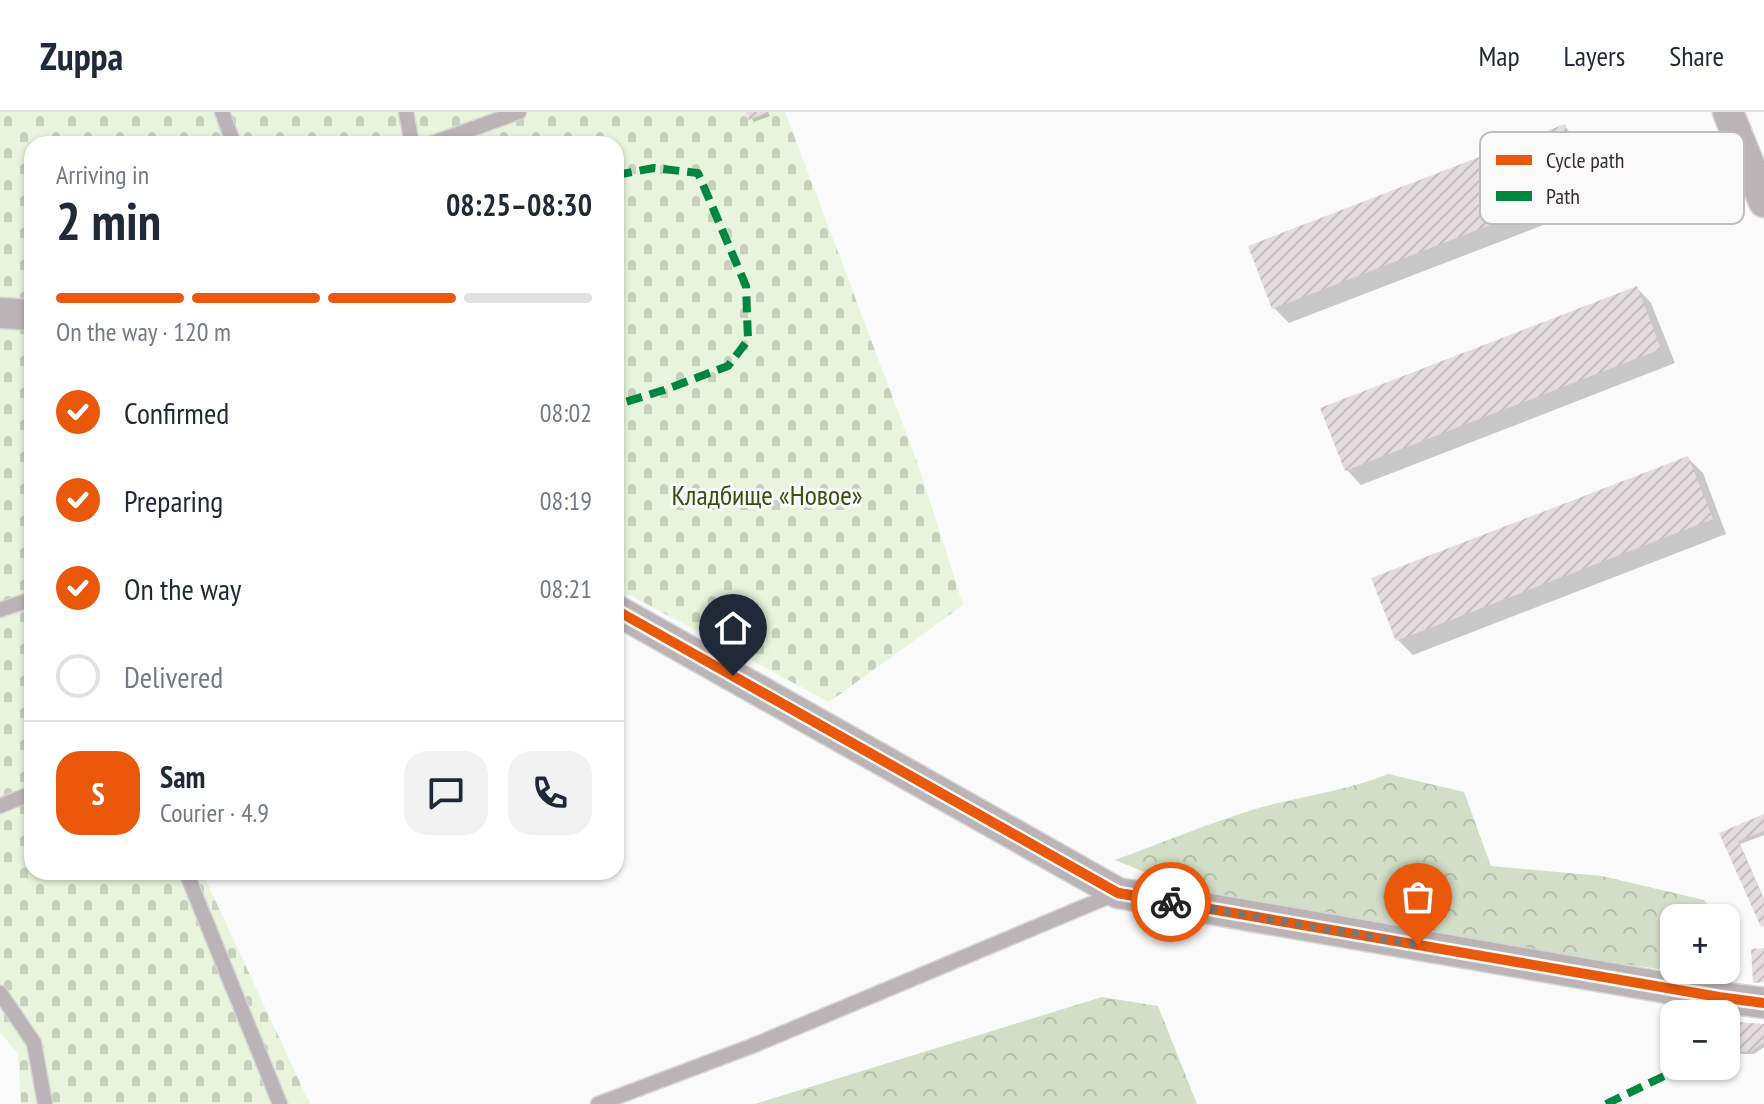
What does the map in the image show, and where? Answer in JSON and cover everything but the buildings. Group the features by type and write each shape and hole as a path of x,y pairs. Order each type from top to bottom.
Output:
{"street":[{"path":"1728,112 1736,132"},
{"path":"1744,152 1764,202"},
{"path":"624,615 1118,893 1764,1003"}],"lane":[{"path":"222,112 231,136"},
{"path":"406,112 410,136"},
{"path":"452,136 519,112"},
{"path":"0,610 24,602"},
{"path":"0,806 24,796"},
{"path":"189,880 280,1104"},
{"path":"598,1104 752,1046 1118,893"},
{"path":"0,993 34,1043 45,1104"}],"green space":[{"name":"Кладбище «Новое»","path":"0,112 785,112 919,467 963,605 829,702 630,595 624,597 624,136 24,136 24,880 206,880 310,1104 21,1104 18,1054 0,1032"},
{"path":"1388,774 1464,792 1491,866 1602,876 1704,900 1707,904 1660,904 1660,969 1515,948 1193,892 1115,860 1262,807"},
{"path":"1102,997 1158,1006 1197,1104 755,1104"}],"marked path":[{"path":"624,174 654,168 698,173 746,286 748,340 728,366 624,402"},
{"path":"1606,1104 1660,1078"}],"cycle path":[{"path":"624,615 1118,893 1764,1003"}],"way so far":[{"path":"1171,902 1418,945"}],"route":[{"path":"733,676 1118,893 1171,902"}]}
